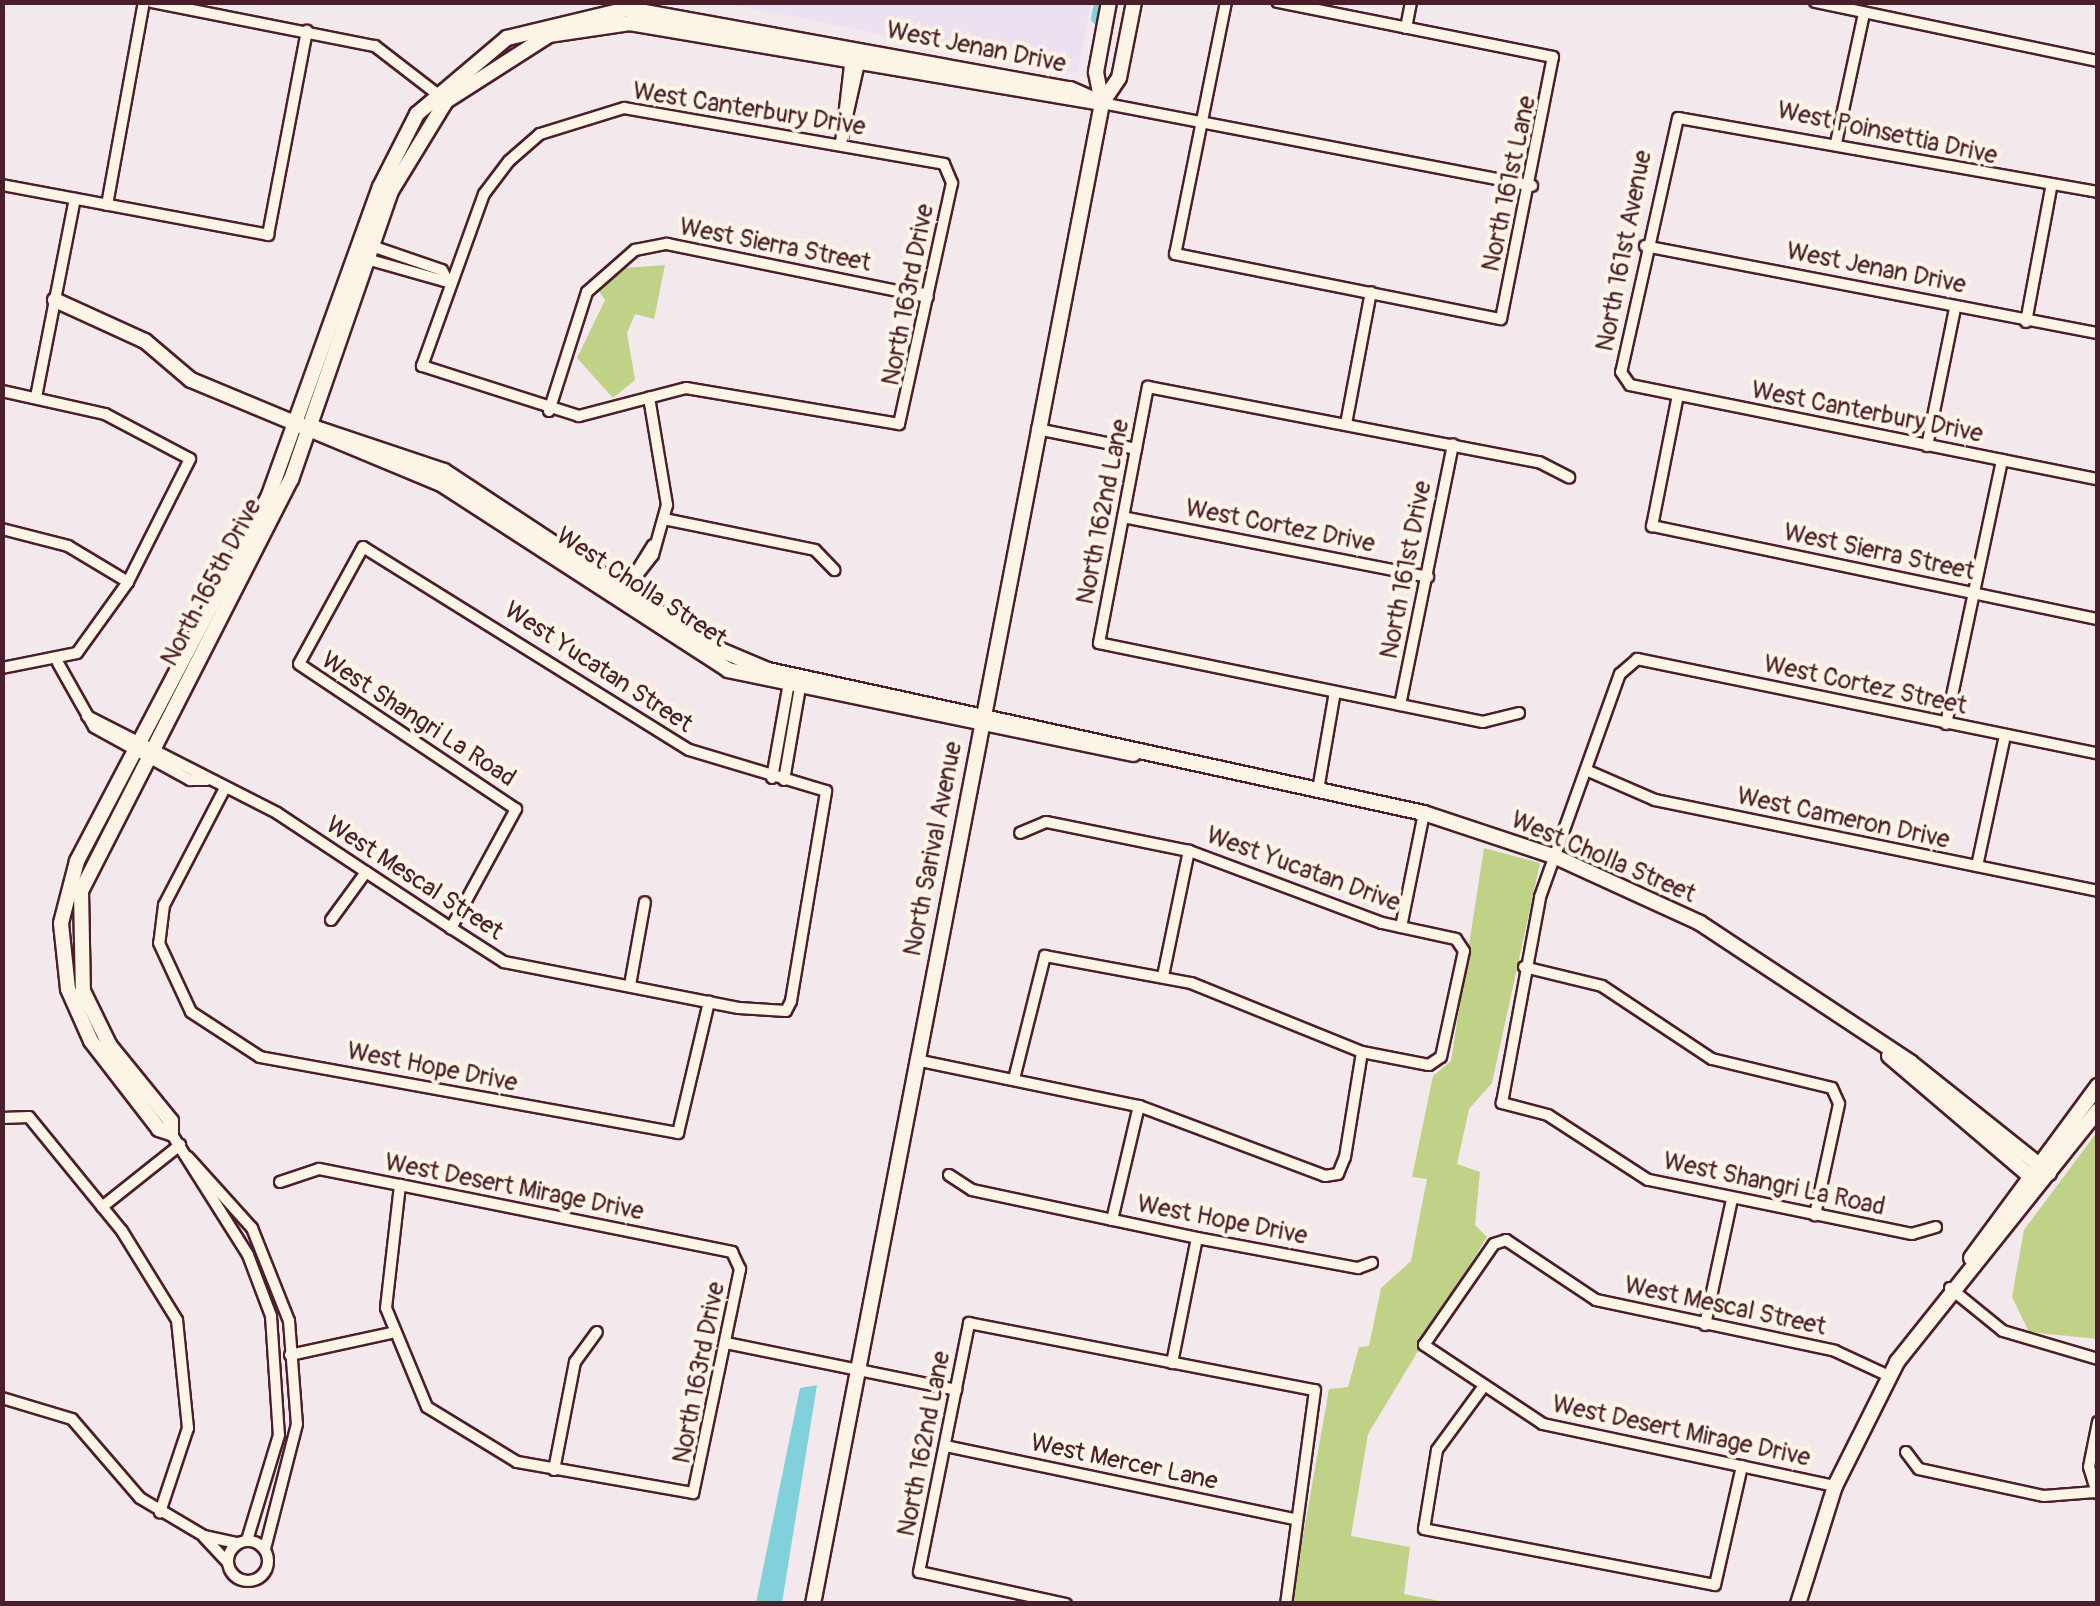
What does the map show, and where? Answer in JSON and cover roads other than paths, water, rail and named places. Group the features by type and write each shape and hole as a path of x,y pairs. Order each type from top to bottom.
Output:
{"street":[{"path":"107,205 148,2 375,46 441,96"},
{"name":"North Sarival Avenue","path":"813,1604 1102,103 1096,72 1108,2"},
{"name":"North Sarival Avenue","path":"1102,103 1119,78 1134,2"},
{"path":"1226,2 1174,254 1371,292 1346,424 1453,444 1570,478"},
{"path":"1278,2 1406,28 1411,2"},
{"path":"1815,2 2098,60"},
{"path":"1836,143 1864,13"},
{"name":"West Jenan Drive","path":"493,54 549,35 630,22 856,57 1532,186"},
{"name":"North 161st Lane","path":"1371,292 1501,319 1532,186 1553,57 1406,28"},
{"path":"2,185 268,234 307,32"},
{"name":"North 165th Drive","path":"176,1139 100,1028 76,958 86,876 144,748 307,425 364,251 380,188 441,96 493,54"},
{"path":"841,143 856,57"},
{"name":"North 165th Drive","path":"364,251 441,96"},
{"name":"West Canterbury Drive","path":"448,282 484,194 540,134 624,108 841,143 950,172"},
{"name":"West Poinsettia Drive","path":"1671,123 1699,114 2051,188 2098,192"},
{"name":"North 161st Avenue","path":"1630,385 1621,372 1671,123"},
{"name":"North 163rd Drive","path":"649,397 705,389 899,424 928,297 950,172"},
{"path":"2026,322 2051,188"},
{"path":"36,398 74,199"},
{"name":"West Sierra Street","path":"549,411 587,292 616,258 666,244 928,297"},
{"name":"West Jenan Drive","path":"1645,246 2098,333"},
{"path":"364,251 448,282 422,366 549,411 580,416 649,397 668,479 664,519 654,544 621,595"},
{"name":"West Cholla Street","path":"55,300 145,341 191,380 307,425 441,484 621,595 722,652 795,684 1424,814 1556,857 1700,924 1890,1056 2039,1174"},
{"path":"1927,446 1955,308"},
{"name":"West Canterbury Drive","path":"1630,385 2098,479"},
{"name":"North 162nd Lane","path":"1335,692 1099,644 1148,388 1346,424"},
{"path":"2,391 105,414 190,459 102,626 58,663 2,668"},
{"name":"West Sierra Street","path":"1678,395 1652,526 2098,618"},
{"path":"1037,428 1136,449"},
{"name":"North 161st Drive","path":"1400,705 1453,444"},
{"path":"1946,724 2002,460"},
{"name":"West Cortez Drive","path":"1123,517 1428,577"},
{"path":"664,519 815,550 834,570"},
{"path":"2,529 68,546 128,582"},
{"name":"West Yucatan Street","path":"299,664 363,547 438,587 616,710 703,757 826,791 786,1011"},
{"name":"West Mescal Street","path":"58,663 87,716 225,788 366,872 504,962 710,1002 786,1011"},
{"name":"West Shangri La Road","path":"299,664 516,809 452,928"},
{"name":"West Cortez Street","path":"1586,770 1626,664 2098,754"},
{"path":"778,779 795,684"},
{"path":"1318,790 1335,692 1483,722 1519,713"},
{"path":"1977,866 2006,736"},
{"path":"1586,770 1524,966 1602,986 1712,1059 1837,1095 1816,1214"},
{"name":"West Cameron Drive","path":"1586,770 1655,800 2098,891"},
{"name":"West Hope Drive","path":"225,788 164,905 159,942 191,1012 260,1056 678,1133 710,1002"},
{"path":"1401,926 1424,814"},
{"name":"West Yucatan Drive","path":"1020,833 1046,822 1189,851 1401,926 1456,940 1464,951 1441,1057 1429,1065 1362,1052"},
{"path":"1163,976 1189,851"},
{"path":"331,920 366,872"},
{"path":"630,985 645,902"},
{"path":"916,1060 1139,1106 1338,1174 1362,1052 1163,976 1045,956 1014,1079"},
{"name":"West Shangri La Road","path":"1524,966 1502,1103 1548,1115 1648,1180 1912,1234 1936,1226"},
{"path":"1798,1604 1835,1486 1889,1376 1949,1288 2039,1174 2098,1086"},
{"path":"1112,1220 1139,1106"},
{"path":"2039,1174 2098,1110"},
{"path":"2,1118 22,1114 102,1206 159,1284 185,1355 188,1428 160,1512"},
{"path":"102,1206 176,1139 248,1255 278,1357 276,1460 242,1542 228,1563"},
{"path":"188,1157 268,1257 294,1354 292,1460 264,1549 267,1568 253,1580 228,1563 204,1536"},
{"name":"West Desert Mirage Drive","path":"280,1182 319,1169 738,1258"},
{"name":"West Hope Drive","path":"949,1175 972,1190 1197,1238 1358,1268 1372,1262"},
{"path":"400,1185 385,1280 392,1333 427,1406 454,1430 554,1470 575,1362 597,1332"},
{"path":"1705,1324 1732,1199"},
{"path":"1197,1238 1172,1363 1314,1390 1319,1408 1294,1519 1286,1604"},
{"name":"West Mescal Street","path":"1424,1345 1494,1244 1506,1240 1596,1300 1835,1351 1889,1376"},
{"name":"North 163rd Drive","path":"554,1470 693,1493 726,1343 738,1258"},
{"path":"1949,1288 2003,1332 2098,1359"},
{"name":"North 162nd Lane","path":"1066,1604 920,1572 969,1323 1172,1363"},
{"path":"278,1357 392,1333"},
{"path":"726,1343 956,1390"},
{"name":"West Desert Mirage Drive","path":"1424,1345 1482,1390 1543,1424 1835,1486"},
{"path":"1482,1390 1437,1450 1424,1529 1715,1585 1742,1466"},
{"path":"2,1398 86,1428 160,1512 204,1536 264,1549"},
{"path":"1906,1452 1919,1469 2044,1496 2096,1492 2089,1467 2098,1422"},
{"name":"West Mercer Lane","path":"945,1446 1294,1519"}],"water":[{"path":"817,1385 782,1603 756,1603 800,1388"}],"waterway":[{"path":"1096,18 1099,2"}]}
